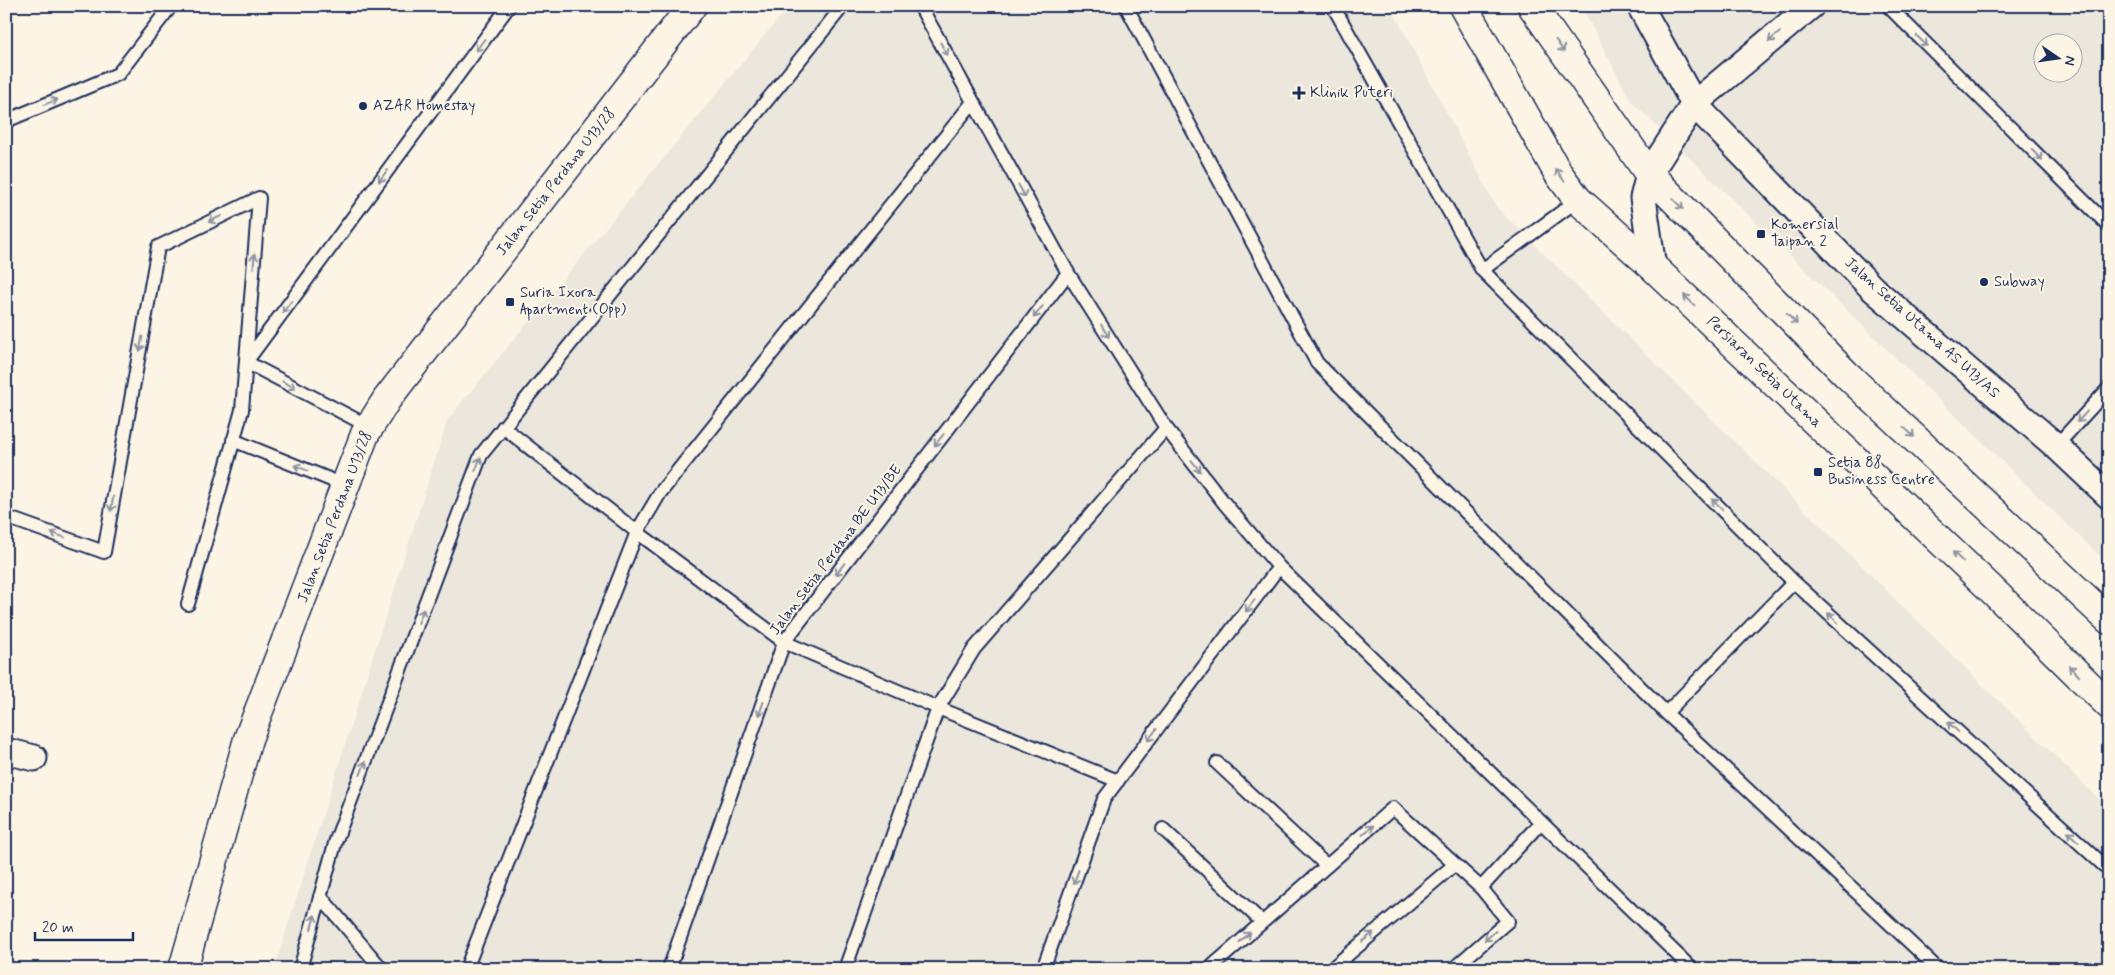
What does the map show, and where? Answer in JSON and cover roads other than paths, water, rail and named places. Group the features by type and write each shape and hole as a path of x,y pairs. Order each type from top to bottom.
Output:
{"street":[{"name":"Jalan Setia Perdana U13/28","path":"183,969 248,738 370,427 387,399 692,6"},
{"name":"Persiaran Setia Utama","path":"1462,6 1558,173 1578,200 1654,267 1990,588 2109,705"},
{"path":"1532,6 1649,174 1846,374 2109,620"},
{"name":"Jalan Setia Utama AS U13/AS","path":"1640,6 1694,104 1872,288 2056,446 2109,496"},
{"path":"1654,267 1643,198 1649,174 1694,104 1812,6"},
{"path":"6,751 34,758"}],"lane":[{"path":"6,120 118,74 170,6"},
{"path":"246,362 509,6"},
{"path":"300,969 336,840 481,456 844,6"},
{"path":"920,6 1068,273 1166,428 1225,504 1280,567 1692,969"},
{"path":"1126,6 1317,363 1666,713 1938,969"},
{"path":"1333,6 1482,270 1794,582 2109,870"},
{"path":"1888,6 2109,226"},
{"path":"466,969 637,532 660,493 973,102"},
{"path":"6,517 104,552 158,247 259,198 242,410 188,604"},
{"path":"1482,270 1578,200"},
{"name":"Jalan Setia Perdana BE U13/BE","path":"669,969 784,642 1068,273"},
{"path":"246,362 370,427"},
{"path":"2056,446 2109,388"},
{"path":"503,427 637,532 784,642 938,708 1118,781"},
{"path":"845,969 938,708 974,649 1166,428"},
{"path":"233,440 346,486"},
{"path":"1043,969 1104,799 1280,567"},
{"path":"1666,713 1794,582"},
{"path":"1217,763 1327,866"},
{"path":"1209,969 1393,808 1481,888 1508,921 1453,969"},
{"path":"1481,888 1541,822"},
{"path":"1163,829 1262,922"},
{"path":"1331,969 1454,865"},
{"path":"320,896 382,969"}],"place":[{"name":"Klinik Puteri","path":"1299,93"},
{"name":"AZAR Homestay","path":"363,106"},
{"name":"Komersial Taipan 2","path":"1761,234"},
{"name":"Subway","path":"1984,282"},
{"name":"Suria Ixora Apartment (Opp)","path":"510,302"},
{"name":"Setia 88 Business Centre","path":"1818,472"}]}
